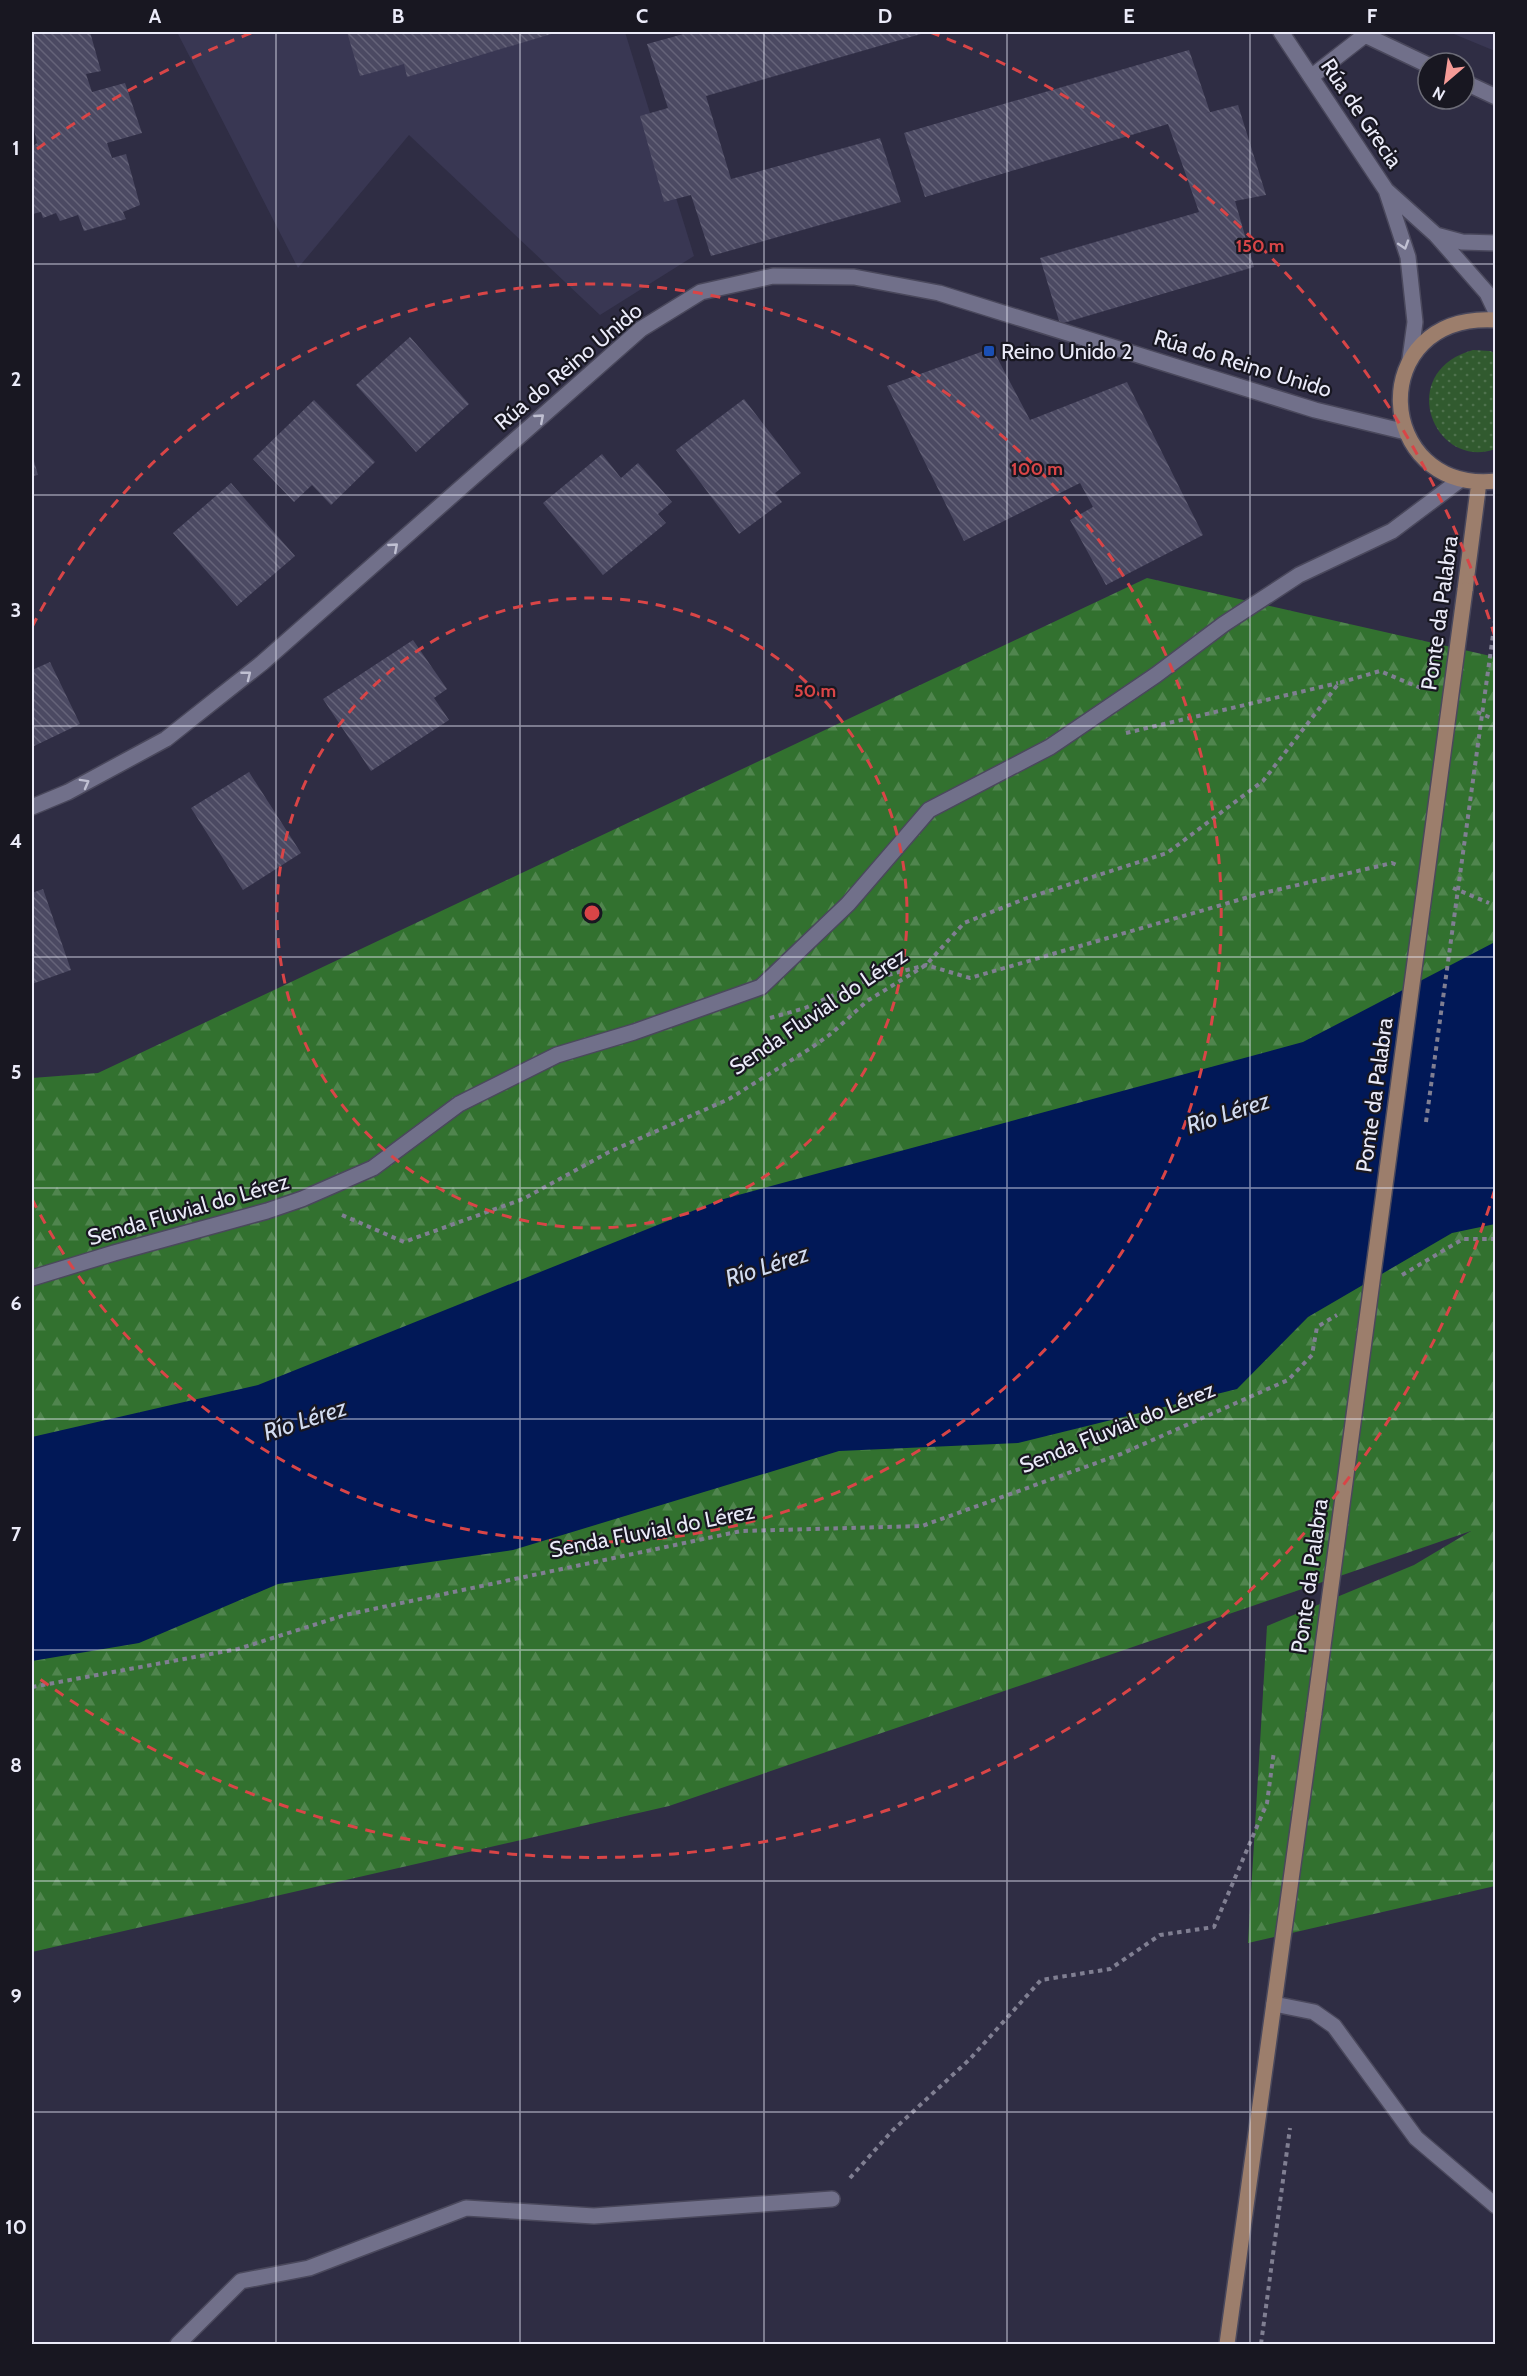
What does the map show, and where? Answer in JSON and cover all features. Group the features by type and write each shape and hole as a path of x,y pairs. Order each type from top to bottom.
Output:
{"street":[{"name":"Rúa de Grecia","path":"1281,32 1386,190 1436,234 1487,293 1496,312"},
{"path":"1311,77 1365,35 1416,59"},
{"path":"1476,88 1496,97"},
{"name":"Rúa de Grecia","path":"1386,190 1408,257 1415,322 1410,359"},
{"path":"1436,234 1462,242 1496,243"},
{"name":"Rúa do Reino Unido","path":"32,807 68,792 166,739 262,663 641,329 701,292 773,276 854,277 939,293 1315,410 1406,432"},
{"path":"1496,320 1474,319 1449,326 1427,339 1410,359 1401,383 1400,408 1406,432 1419,454 1438,470 1461,480 1496,481"},
{"path":"302,1199 373,1168 459,1104 557,1055 634,1032 761,987 848,904 929,810 1050,747 1299,575 1392,531 1461,480"},
{"name":"Ponte da Palabra","path":"1227,2344 1479,482"},
{"name":"Senda Fluvial do Lérez","path":"32,1278 114,1252 267,1211 302,1199"},
{"path":"1274,2004 1314,2012 1335,2026 1416,2138 1496,2206"},
{"path":"178,2344 241,2281 309,2268 466,2208 594,2216 832,2199"}],"path":[{"path":"1119,734 1339,683 1380,671 1432,693"},
{"name":"Senda Fluvial do Lérez","path":"302,1199 404,1242 523,1199 609,1152 729,1099 832,1033 867,1000 926,965 964,923 1027,898 1167,853 1263,781 1339,683"},
{"path":"1474,711 1496,720"},
{"path":"926,965 970,978 1259,894 1392,863 1403,868"},
{"path":"1446,885 1490,903"},
{"path":"1397,1278 1462,1239 1496,1239"},
{"name":"Senda Fluvial do Lérez","path":"32,1687 238,1649 345,1615 741,1532 922,1526 1121,1454 1288,1380 1312,1355 1317,1327 1343,1311"},
{"path":"832,2199 892,2131 970,2059 1041,1980 1110,1969 1160,1935 1214,1927 1267,1803 1274,1751"},
{"path":"1261,2344 1290,2126"}],"shaded area":[{"path":"177,32 625,32 694,256 600,315 409,135 298,268"},
{"path":"1449,32 1495,32 1495,51"}],"green space":[{"path":"1473,350 1495,353 1495,449 1473,452 1455,446 1440,433 1432,416 1429,397 1435,378 1449,361"},
{"path":"1147,578 1495,657 1495,1886 1248,1943 1267,1626 1414,1565 1471,1531 669,1806 32,1952 32,1078 98,1073"}],"water":[{"name":"Río Lérez","path":"1495,942 1495,1224 1452,1233 1308,1317 1237,1389 1018,1443 839,1451 513,1550 278,1584 139,1643 32,1661 32,1437 258,1385 720,1200 1303,1042"}],"building":[{"path":"32,32 90,32 101,71 86,74 92,92 125,83 142,133 107,143 112,158 126,154 140,205 123,212 126,219 84,231 78,215 60,221 56,213 43,218 41,212 32,214 32,147 37,143 32,125"},
{"path":"347,32 558,32 407,77 404,64 360,76"},
{"path":"691,32 928,32 706,96 731,179 880,138 901,202 711,256 691,195 664,202 640,116 668,108 647,44"},
{"path":"1189,50 1210,112 1203,114 1238,105 1266,195 1235,201 1254,267 1060,324 1040,258 1199,212 1168,124 925,197 904,133"},
{"path":"410,337 469,404 416,452 356,385"},
{"path":"992,348 1030,420 1127,382 1203,535 1106,585 1070,520 1093,507 1080,483 964,541 887,386"},
{"path":"744,399 801,473 775,493 782,502 739,534 676,450"},
{"path":"314,400 375,462 331,505 312,485 294,502 253,459"},
{"path":"32,454 38,475 32,476"},
{"path":"602,454 621,478 638,463 672,502 658,514 666,523 603,575 543,503"},
{"path":"231,483 295,556 237,606 173,533"},
{"path":"413,640 447,689 434,698 449,720 371,771 323,699"},
{"path":"50,662 80,724 32,747 32,670"},
{"path":"249,772 301,853 243,890 191,808"},
{"path":"43,889 71,970 32,984 32,893"}],"place":[{"name":"Reino Unido 2","path":"989,351"}]}
